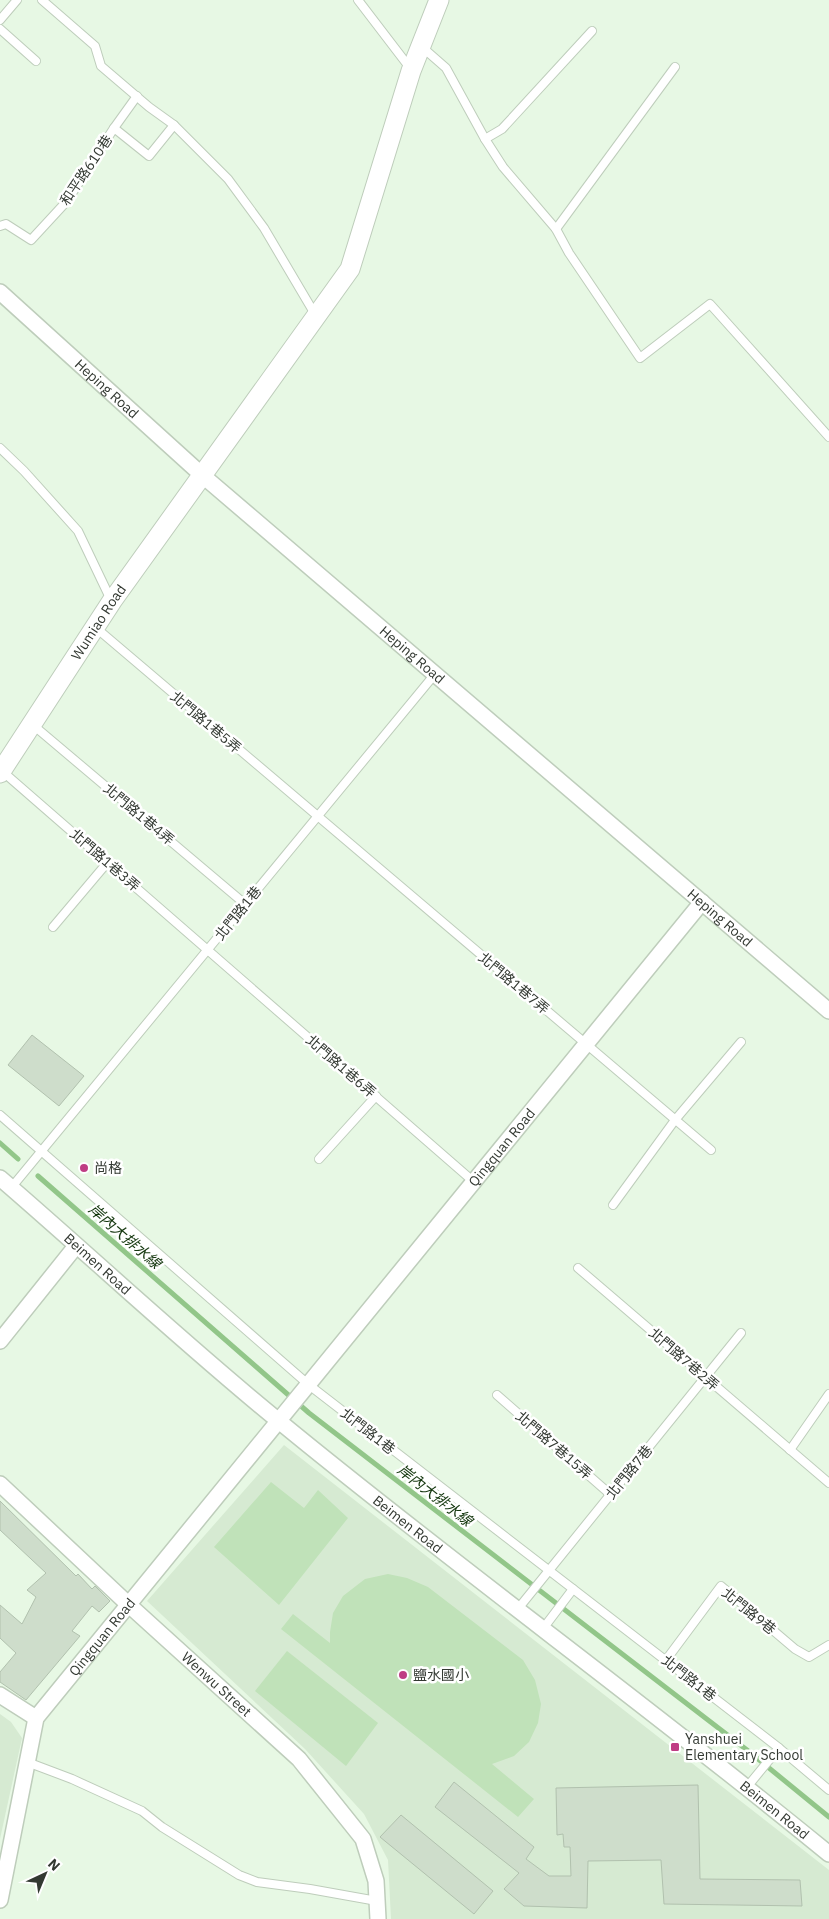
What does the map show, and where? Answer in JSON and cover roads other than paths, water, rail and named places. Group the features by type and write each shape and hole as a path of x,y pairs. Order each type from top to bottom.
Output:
{"street":[{"name":"Wumiao Road","path":"1,772 112,601 350,269 411,71 439,0"},
{"name":"Heping Road","path":"0,292 202,475 829,1011"},
{"name":"Qingquan Road","path":"0,1900 36,1718 702,902"},
{"name":"Beimen Road","path":"5,1183 76,1246 517,1610 747,1787 829,1854"},
{"path":"0,1341 76,1246"},
{"name":"Wenwu Street","path":"0,1484 129,1605 300,1759 363,1839 376,1881 378,1919"},
{"path":"0,1695 36,1718"}],"lane":[{"path":"0,20 17,0"},
{"path":"42,0 95,46 100,66 149,107 174,125 228,179 264,228 316,316"},
{"path":"358,0 411,71"},
{"path":"0,29 36,61"},
{"path":"485,139 502,129 592,31"},
{"path":"421,46 446,68 485,139 503,166 556,229 569,252 640,358 710,304 829,437"},
{"path":"556,229 675,67"},
{"path":"114,128 137,96"},
{"name":"和平路610巷","path":"0,226 6,224 31,240 67,201 114,128 149,156 174,125"},
{"path":"0,448 24,471 78,531 112,601"},
{"name":"北門路1巷5弄","path":"95,627 318,816"},
{"name":"北門路1巷","path":"5,1183 41,1152 435,674"},
{"name":"北門路1巷4弄","path":"33,724 245,904"},
{"name":"北門路1巷3弄","path":"1,772 208,950"},
{"name":"北門路1巷7弄","path":"318,816 711,1150"},
{"path":"53,927 107,862"},
{"name":"北門路1巷6弄","path":"208,950 474,1182"},
{"path":"613,1204 675,1120 740,1042"},
{"path":"319,1159 376,1096"},
{"name":"北門路1巷","path":"0,1115 306,1388 574,1589 779,1748 829,1790"},
{"name":"北門路7巷2弄","path":"578,1268 829,1483"},
{"name":"北門路7巷","path":"517,1610 741,1333"},
{"path":"790,1450 829,1394"},
{"name":"北門路7巷15弄","path":"497,1395 611,1494"},
{"name":"北門路9巷","path":"666,1660 720,1586 795,1649 809,1657 829,1645"},
{"path":"542,1630 574,1589"},
{"path":"747,1787 779,1748"},
{"path":"27,1762 72,1779 142,1811 162,1827 240,1875 257,1882 310,1889 377,1902"}],"waterway":[{"name":"岸內大排水線","path":"0,1143 18,1159"},
{"name":"岸內大排水線","path":"38,1176 309,1413 747,1750 829,1817"}],"place":[{"name":"尚格","path":"84,1168"},
{"name":"鹽水國小","path":"403,1675"},
{"name":"Yanshuei Elementary School","path":"675,1747"}]}
